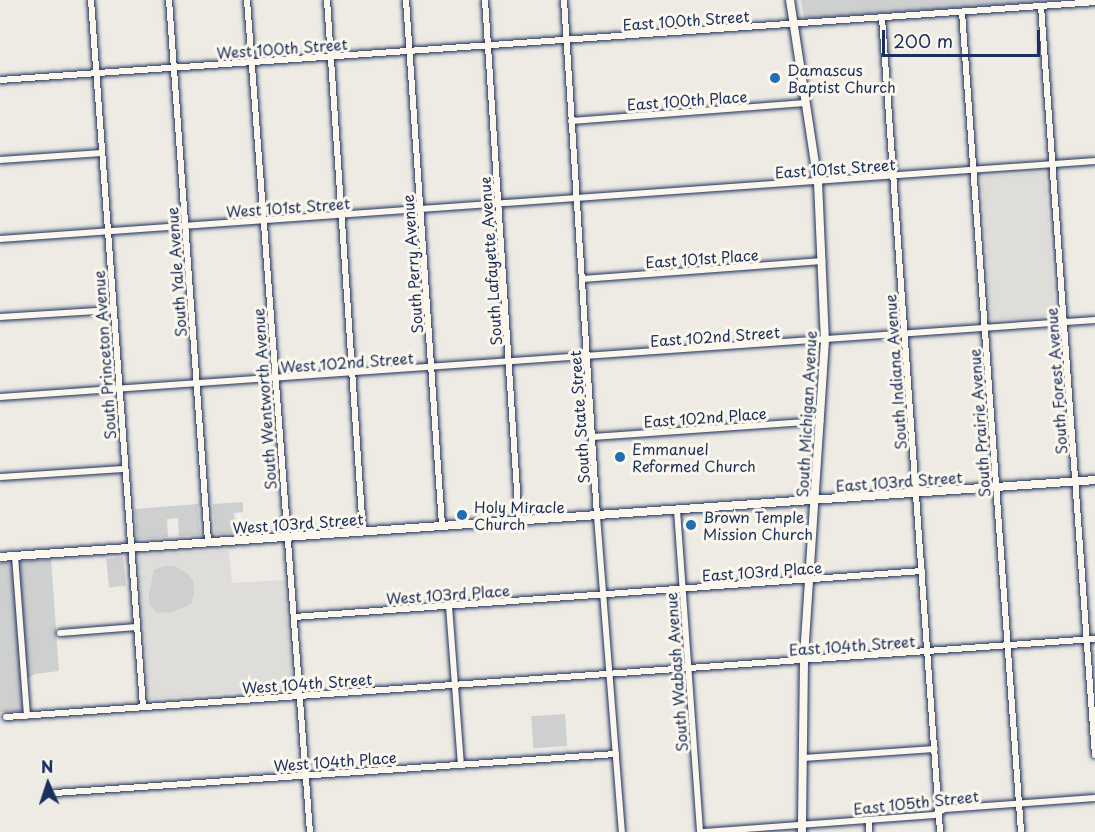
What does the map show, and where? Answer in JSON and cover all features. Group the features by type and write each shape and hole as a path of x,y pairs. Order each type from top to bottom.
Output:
{"main road":[{"name":"South Michigan Avenue","path":"790,0 818,182 825,340 804,660 802,828"},
{"name":"East 103rd Street","path":"597,516 1095,480"},
{"name":"West 103rd Street","path":"0,557 597,516"}],"street":[{"name":"South Princeton Avenue","path":"91,0 143,707"},
{"name":"South Yale Avenue","path":"169,0 208,542"},
{"name":"South Wentworth Avenue","path":"247,0 310,832"},
{"path":"327,0 363,532"},
{"name":"South Perry Avenue","path":"406,0 442,526"},
{"name":"South Lafayette Avenue","path":"484,0 519,521"},
{"name":"South State Street","path":"564,0 597,516 622,832"},
{"name":"East 100th Street","path":"566,41 1095,2"},
{"name":"South Forest Avenue","path":"1041,6 1095,754"},
{"name":"South Prairie Avenue","path":"962,12 1021,832"},
{"name":"South Indiana Avenue","path":"882,18 940,832"},
{"name":"West 100th Street","path":"0,80 566,41"},
{"name":"East 100th Place","path":"571,121 805,103"},
{"path":"0,160 102,153"},
{"name":"East 101st Street","path":"577,199 1095,161"},
{"name":"West 101st Street","path":"0,239 577,199"},
{"name":"East 101st Place","path":"582,279 822,261"},
{"path":"0,317 113,310"},
{"name":"East 102nd Street","path":"587,358 1095,320"},
{"name":"West 102nd Street","path":"0,398 587,358"},
{"name":"East 102nd Place","path":"592,437 820,421"},
{"path":"0,477 124,469"},
{"name":"South Wabash Avenue","path":"676,510 687,669 702,832"},
{"path":"15,556 27,716"},
{"name":"East 103rd Place","path":"604,595 922,571"},
{"name":"West 103rd Place","path":"294,617 604,595"},
{"path":"449,606 461,765"},
{"path":"60,633 137,627"},
{"name":"East 104th Street","path":"610,675 1095,639"},
{"name":"West 104th Street","path":"6,717 610,675"},
{"path":"803,758 935,749"},
{"name":"West 104th Place","path":"55,793 616,754"},
{"name":"East 105th Street","path":"702,832 802,828 933,815 945,809 1095,798"},
{"path":"869,820 869,832"}],"shaded area":[{"path":"801,0 1065,0 804,19"},
{"path":"1045,172 1055,316 991,320 981,176"},
{"path":"243,502 243,512 234,513 236,533 215,534 213,504"},
{"path":"198,504 200,535 179,536 178,518 167,519 168,537 137,539 135,509"},
{"path":"229,550 232,583 284,580 292,688 149,699 139,555"},
{"path":"123,557 126,586 109,588 106,559"},
{"path":"51,559 59,671 35,674 21,682 23,711 0,712 0,563"},
{"path":"164,566 175,566 188,574 193,580 194,593 191,604 172,612 157,613 149,604 149,593 154,570"},
{"path":"565,714 567,746 533,748 531,716"}],"place":[{"name":"Damascus Baptist Church","path":"775,78"},
{"name":"Emmanuel Reformed Church","path":"620,457"},
{"name":"Holy Miracle Church","path":"462,515"},
{"name":"Brown Temple Mission Church","path":"691,525"}]}
